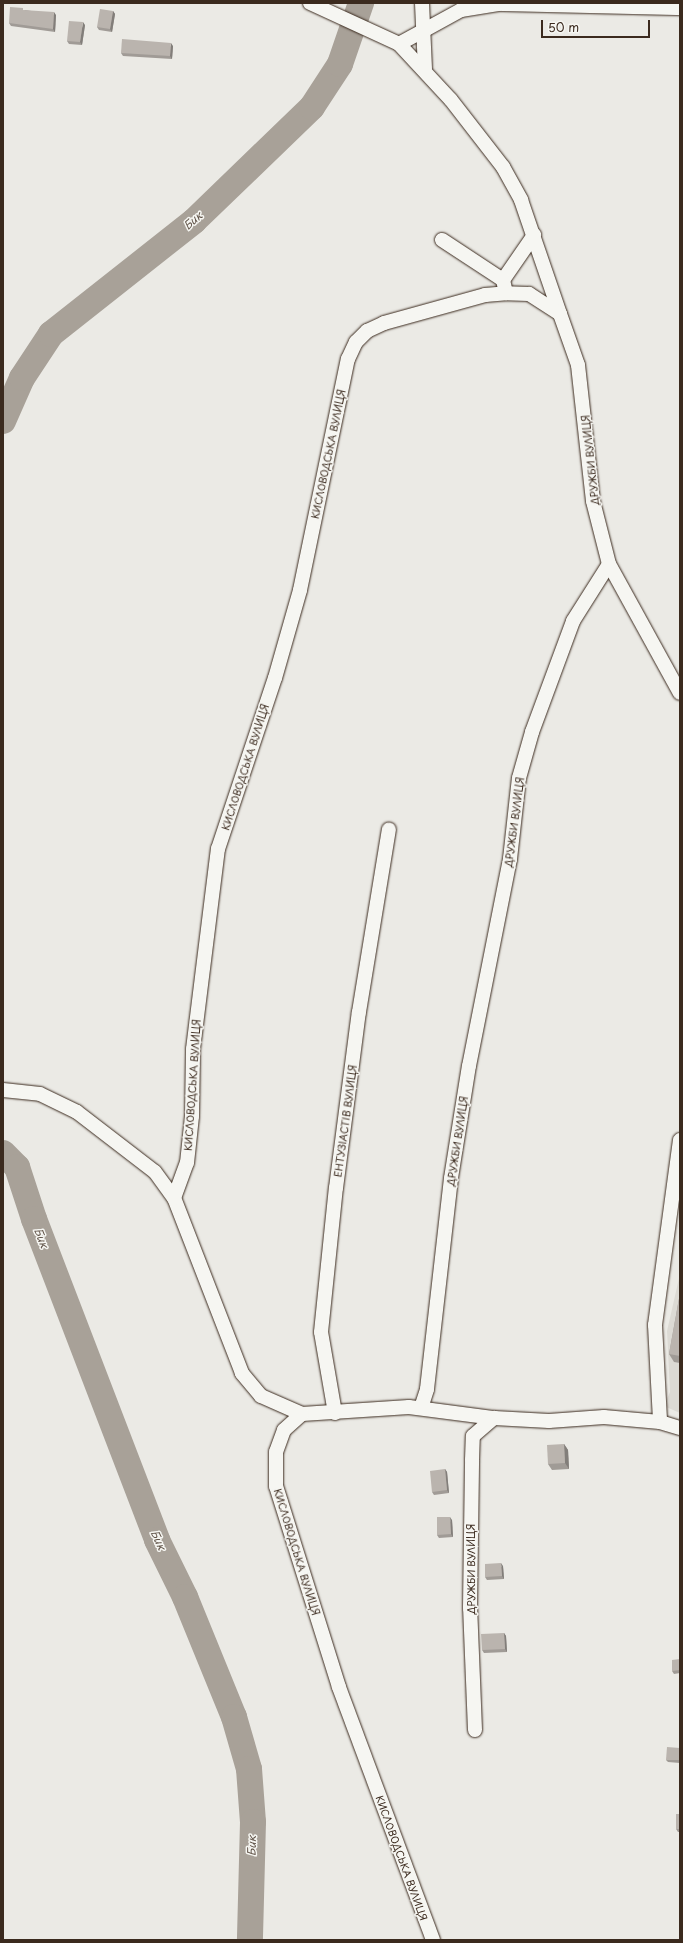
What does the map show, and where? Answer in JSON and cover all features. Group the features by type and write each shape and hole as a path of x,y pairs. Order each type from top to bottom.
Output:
{"street":[{"name":"ДРУЖБИ ВУЛИЦЯ","path":"310,3 397,43 426,69 503,167 521,200 578,365 593,501 609,564 573,621 532,732 519,778 510,859 469,1066 451,1178 428,1381 421,1408"},
{"path":"422,3 422,33 426,69"},
{"path":"397,43 422,33 461,10 500,4 680,8"},
{"path":"505,287 534,235"},
{"path":"442,240 505,287 529,294 560,314"},
{"name":"КИСЛОВОДСЬКА ВУЛИЦЯ","path":"174,1198 187,1163 192,1116 193,1049 218,849 275,678 300,590 348,360 356,342 367,331 384,323 485,295 505,287"},
{"path":"609,564 680,693"},
{"name":"ЕНТУЗІАСТІВ ВУЛИЦЯ","path":"335,1413 321,1332 336,1188 359,1012 389,829"},
{"path":"3,1090 40,1094 77,1112 155,1172 174,1198 242,1373 261,1396 302,1414 421,1408 494,1418 549,1421 604,1417 660,1422 680,1428"},
{"path":"660,1422 655,1325 680,1140"},
{"name":"КИСЛОВОДСЬКА ВУЛИЦЯ","path":"302,1414 284,1430 276,1452 276,1486 339,1687 433,1940"},
{"name":"ДРУЖБИ ВУЛИЦЯ","path":"476,1730 470,1608 473,1436 494,1418"}],"shaded area":[{"path":"680,1274 680,1413 664,1406 670,1392 667,1331"}],"building":[{"path":"10,7 23,8 23,10 54,12 53,29 9,23"},
{"path":"100,9 113,11 110,29 97,27"},
{"path":"69,21 83,22 80,42 67,41"},
{"path":"122,39 171,43 170,56 121,53"},
{"path":"680,1293 680,1356 669,1354"},
{"path":"564,1444 565,1463 548,1464 547,1445"},
{"path":"445,1469 447,1490 432,1492 430,1471"},
{"path":"437,1517 450,1517 451,1534 437,1535"},
{"path":"501,1563 502,1576 485,1577 485,1564"},
{"path":"504,1633 505,1649 482,1650 481,1634"},
{"path":"680,1659 680,1670 672,1671 672,1660"},
{"path":"667,1747 680,1748 680,1760 666,1760"},
{"path":"676,1814 680,1814 680,1829 676,1829"}],"waterway":[{"name":"Бик","path":"3,421 22,378 51,334 194,221 312,107 340,64 361,3"},
{"name":"Бик","path":"3,1153 17,1167 34,1219 157,1540 185,1597 234,1717 249,1769 253,1822 250,1940"}]}
